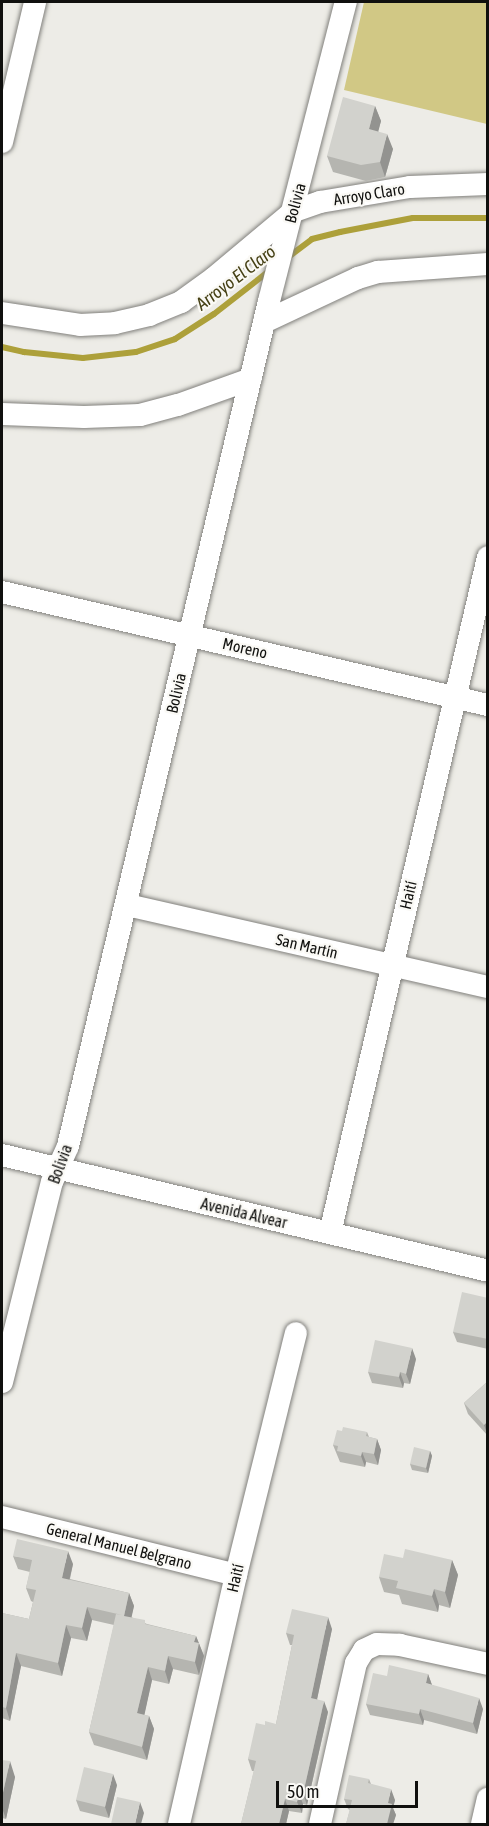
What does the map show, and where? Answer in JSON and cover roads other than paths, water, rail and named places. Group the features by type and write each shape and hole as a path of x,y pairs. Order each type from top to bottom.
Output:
{"street":[{"path":"2,142 35,2"},
{"name":"Bolivia","path":"2,1382 52,1182 68,1146 267,311 346,2"},
{"name":"Arroyo Claro","path":"2,313 80,325 115,323 149,315 181,302 291,220 320,202 410,187 488,184"},
{"path":"267,311 378,272 488,264"},
{"path":"2,414 84,417 140,415 178,405 251,379"},
{"name":"Haití","path":"330,1233 488,557"},
{"name":"Moreno","path":"2,592 488,705"},
{"name":"San Martín","path":"127,905 488,987"},
{"name":"Avenida Alvear","path":"2,1155 488,1270"},
{"name":"Haití","path":"179,1824 236,1575 297,1333"},
{"name":"General Manuel Belgrano","path":"2,1516 236,1575"},
{"path":"320,1824 356,1663 364,1650 377,1644 400,1645 488,1664"},
{"path":"482,1824 488,1799"}],"waterway":[{"name":"Arroyo El Claro","path":"287,258 312,239 340,232 413,218 488,218"},
{"name":"Arroyo El Claro","path":"2,347 24,352 83,358 136,352 175,339 214,314 269,271"}]}
